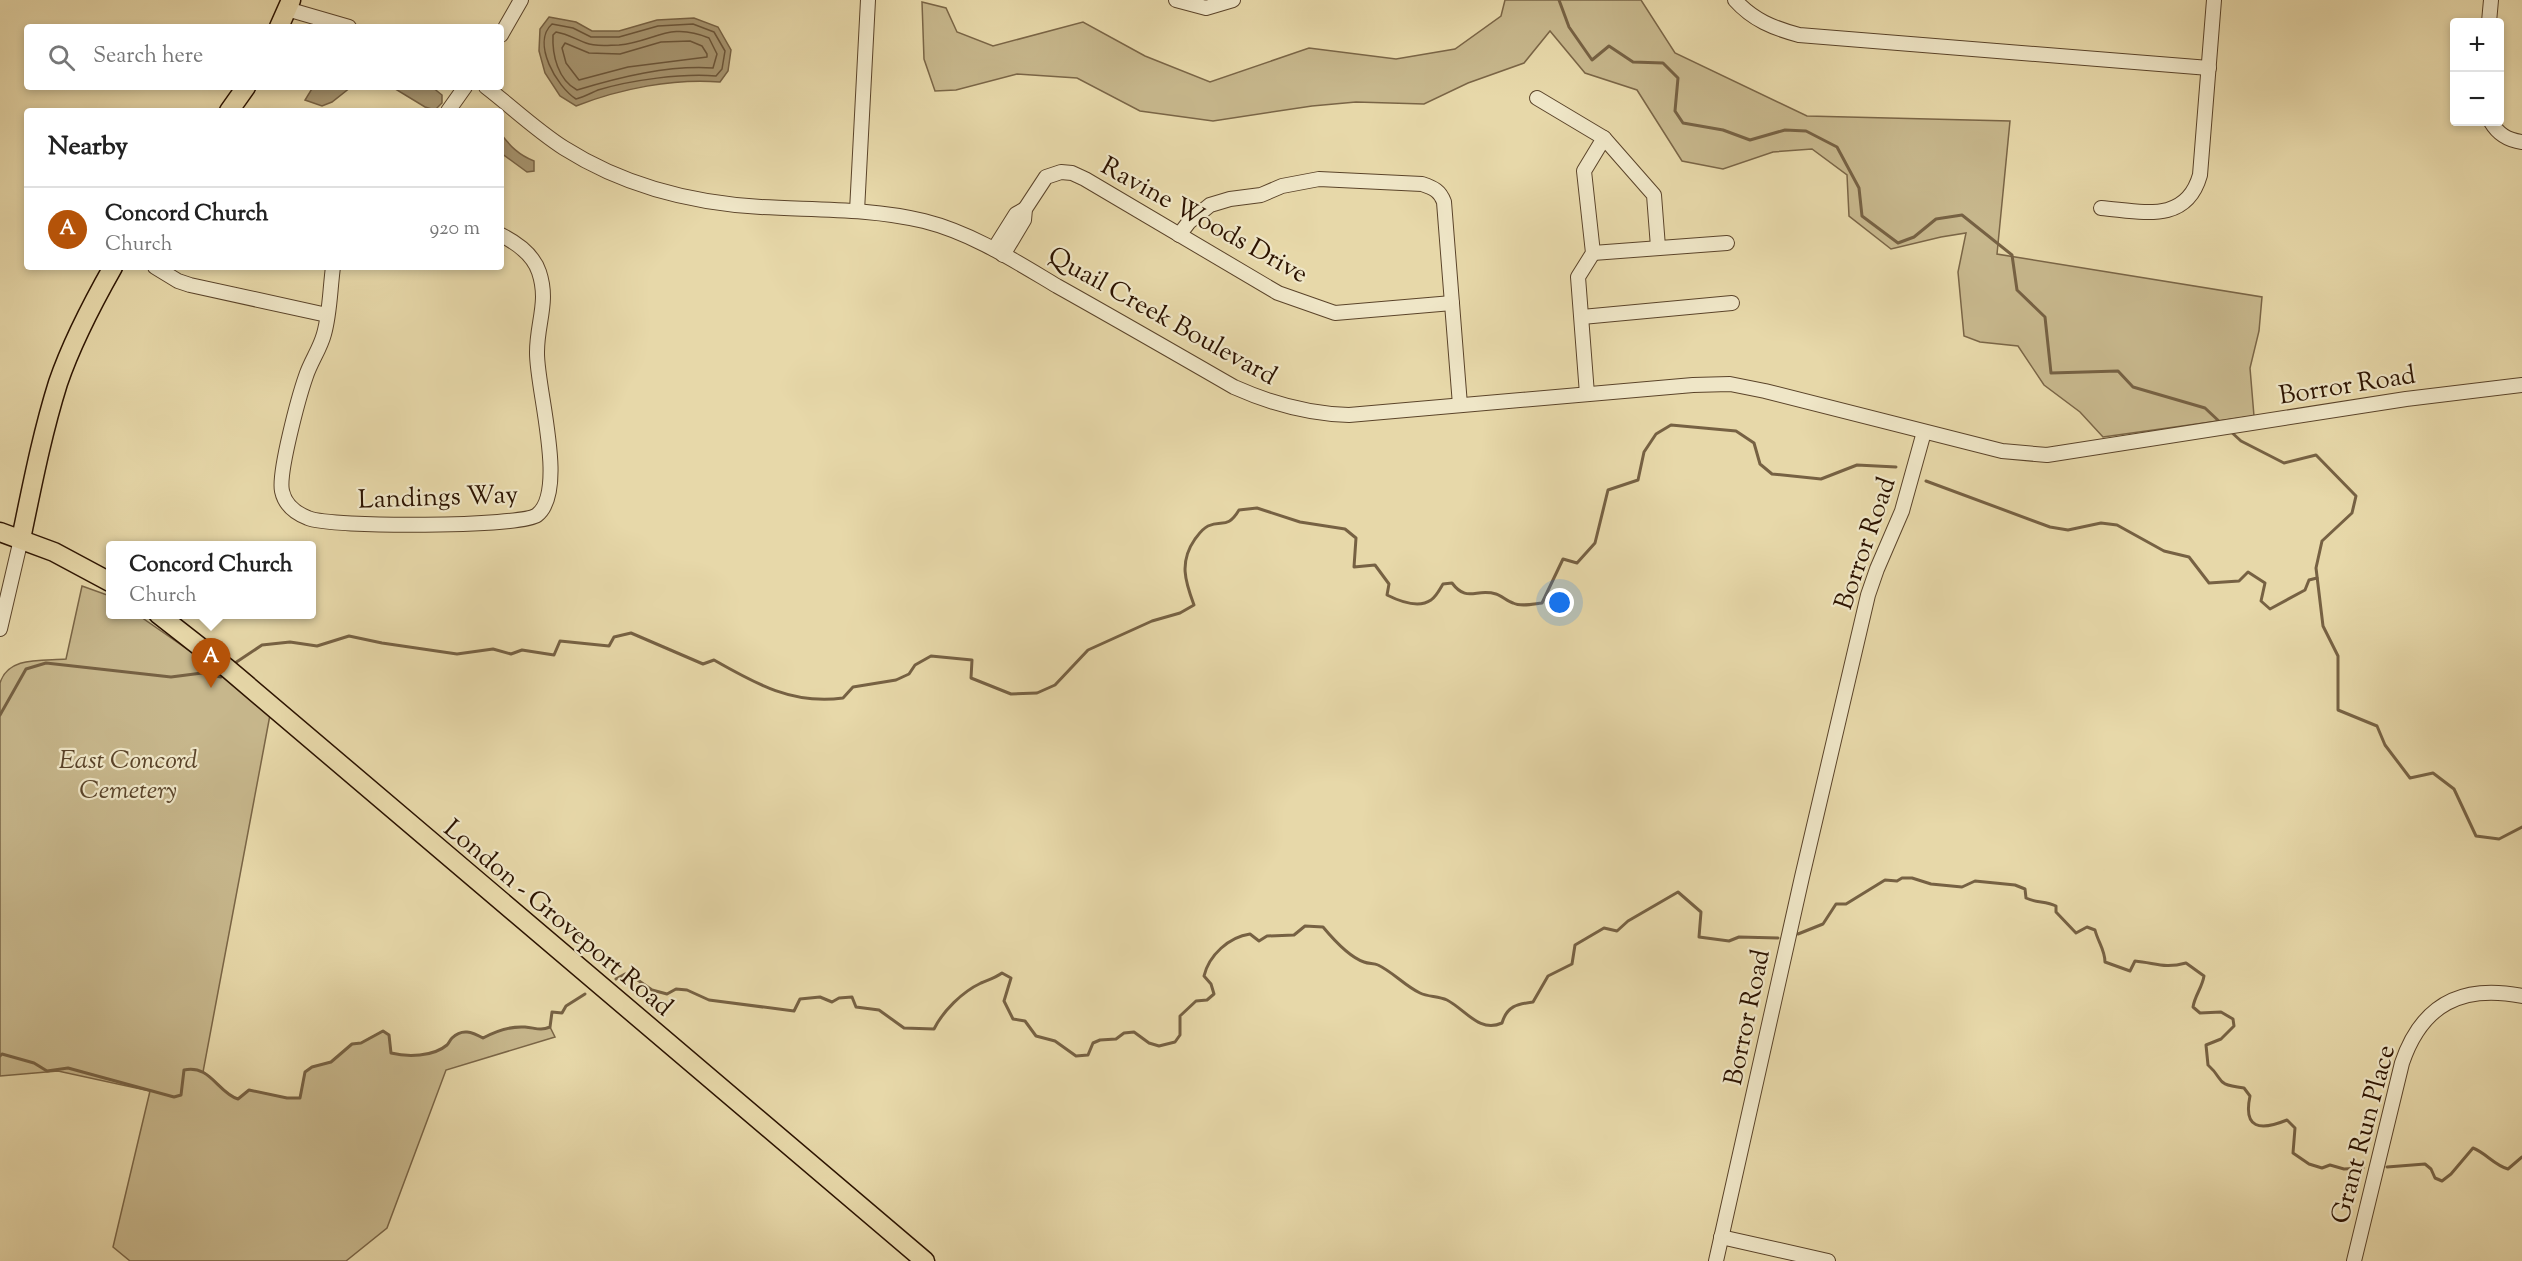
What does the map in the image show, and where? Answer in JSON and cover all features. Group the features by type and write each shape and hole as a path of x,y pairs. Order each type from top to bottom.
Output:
{"main road":[{"path":"280,24 289,5"},
{"path":"231,108 244,90"},
{"path":"21,539 43,436 59,381 87,313 111,270"},
{"path":"0,532 54,552 106,579"},
{"name":"London - Groveport Road","path":"163,619 230,671 925,1261"}],"street":[{"path":"504,30 521,0"},
{"path":"857,211 868,0"},
{"path":"1176,0 1206,8 1233,0"},
{"path":"1735,0 1749,15 1773,28 1799,35 2209,68"},
{"path":"2101,208 2167,212 2185,202 2192,194 2200,175 2214,0"},
{"path":"2489,18 2491,0"},
{"path":"289,5 341,24"},
{"path":"449,108 463,90"},
{"name":"Quail Creek Boulevard","path":"490,90 535,129 565,149 603,169 654,190 699,201 759,207 857,211 923,220 971,237 1234,387 1265,401 1299,411 1349,415 1693,385 1730,384 1766,391 1924,432"},
{"path":"1537,98 1604,138 1654,195 1658,247"},
{"path":"2495,126 2507,139 2522,142"},
{"path":"1587,394 1578,277 1593,253 1584,171 1604,138"},
{"name":"Ravine Woods Drive","path":"999,252 1024,220 1025,209 1046,177 1061,172 1072,173 1278,293 1321,309 1335,313 1452,303"},
{"path":"1179,235 1189,222 1210,205 1261,195 1282,186 1319,179 1422,184 1434,188 1441,194 1444,202 1460,405"},
{"name":"Landings Way","path":"327,315 320,346 306,375 283,469 282,494 291,510 322,522 403,525 517,522 537,515 548,496 551,474 547,420 538,377 536,349 544,293 535,261 518,244 504,237"},
{"path":"1593,253 1727,243"},
{"path":"159,270 190,285 327,315 333,270"},
{"path":"1581,317 1732,303"},
{"name":"Borror Road","path":"1716,1261 1868,595 1902,511 1924,432 2002,451 2047,455 2406,399 2522,385"},
{"path":"0,629 21,539"},
{"name":"Grant Run Place","path":"2354,1261 2402,1063 2413,1036 2436,1010 2462,996 2478,992 2522,996"},
{"path":"1721,1238 1828,1261"}],"green space":[{"path":"1505,0 1641,0 1675,53 1807,116 2010,121 1997,254 2262,297 2259,331 2250,368 2254,416 2103,437 2080,412 2044,385 2018,346 1980,342 1964,336 1958,272 1966,233 1891,249 1849,216 1847,175 1812,149 1773,152 1723,169 1682,161 1637,90 1585,73 1550,31 1524,63 1468,83 1424,104 1356,102 1312,106 1213,121 1140,111 1077,78 1017,74 956,90 935,91 924,59 922,2 946,8 957,32 993,46 1083,22 1145,56 1210,82 1309,48 1396,59 1455,49 1501,16"},
{"name":"East Concord Cemetery","path":"82,586 106,595 106,619 144,619 210,665 270,715 203,1072 228,1094 238,1099 249,1090 287,1098 300,1098 305,1072 312,1067 331,1062 352,1044 361,1043 383,1031 389,1035 391,1053 405,1055 435,1052 463,1032 483,1038 509,1028 550,1027 555,1037 446,1070 387,1228 346,1261 130,1261 113,1247 150,1091 58,1071 0,1076 0,683 4,674 18,664 37,660 66,659"}],"water":[{"path":"549,17 576,22 592,31 619,31 657,20 694,18 718,27 731,50 728,71 720,82 702,81 647,86 576,106 560,96 545,73 539,51 540,29"},
{"path":"311,90 347,90 332,102 322,106 305,100"},
{"path":"397,90 436,90 442,95 442,103 437,108 425,107"},
{"path":"504,138 516,150 534,161 534,171 527,172 504,155"}],"waterway":[{"path":"1559,0 1569,27 1592,60 1609,46 1633,62 1663,63 1678,78 1675,111 1683,123 1723,130 1750,140 1785,130 1806,131 1837,147 1859,188 1862,216 1898,243 1914,237 1936,219 1962,215 2012,255 2017,290 2045,317 2051,373 2118,371 2133,387 2205,408 2222,424"},
{"path":"232,665 262,645 290,642 317,646 349,636 457,654 493,649 511,654 522,650 554,655 560,641 609,646 614,637 631,633 703,664 714,660 776,691 808,698 843,698 853,687 896,680 909,674 915,665 931,656 972,660 971,678 1011,694 1037,693 1055,685 1088,650 1152,621 1180,613 1194,605 1185,572 1190,547 1204,529 1213,524 1228,522 1239,510 1257,508 1300,522 1345,529 1356,538 1354,567 1375,565 1389,584 1387,595 1403,602 1426,603 1435,597 1443,584 1452,583 1457,589 1467,594 1489,593 1516,604 1527,605 1542,603 1563,559 1577,563 1595,543 1608,490 1638,480 1644,452 1656,434 1671,425 1736,431 1754,443 1760,464 1772,474 1821,479 1857,465 1896,467"},
{"path":"2229,430 2241,441 2284,463 2316,455 2356,496 2352,513 2322,541 2316,568 2323,626 2338,656 2338,710 2377,726 2385,745 2410,778 2433,773 2454,789 2476,836 2499,839 2522,827"},
{"path":"1926,481 2050,527 2068,530 2101,523 2117,525 2164,551 2189,557 2209,583 2239,581 2248,572 2265,583 2261,601 2270,609 2305,590 2309,580 2317,578"},
{"path":"0,715 26,669 46,663 171,677 202,673 221,677 223,674"},
{"path":"1798,934 1823,924 1836,904 1846,904 1885,880 1897,881 1902,878 1912,878 1931,884 1962,887 1975,881 2015,885 2025,889 2026,898 2056,906 2056,912 2076,933 2087,927 2095,930 2105,962 2130,971 2135,961 2166,966 2186,963 2204,976 2193,1007 2200,1013 2221,1012 2233,1019 2234,1026 2221,1039 2206,1045 2208,1065 2224,1083 2244,1088 2250,1096 2248,1107 2252,1121 2262,1126 2269,1126 2287,1120 2295,1128 2293,1153 2309,1164 2322,1168 2330,1165 2344,1169 2363,1168"},
{"path":"616,979 625,974 632,976 652,990 667,994 676,989 687,990 709,1000 794,1011 800,999 820,997 832,1002 839,998 852,997 856,1007 879,1010 904,1028 934,1029 942,1015 960,997 1002,973 1011,978 1004,1001 1013,1019 1025,1021 1036,1036 1055,1041 1076,1056 1088,1055 1093,1043 1116,1039 1124,1033 1134,1032 1149,1043 1159,1046 1175,1042 1180,1035 1180,1016 1196,1001 1207,1000 1214,994 1211,984 1204,976 1210,961 1228,943 1250,934 1259,941 1267,936 1294,935 1305,926 1323,927 1358,960 1376,964 1420,993 1447,1000 1473,1019 1486,1025 1502,1023 1510,1009 1533,1002 1548,976 1572,964 1575,945 1604,928 1617,931 1628,921 1678,892 1701,912 1699,937 1729,941 1739,937 1778,938"},
{"path":"0,1056 2,1054 34,1063 47,1071 68,1068 174,1097 181,1095 184,1070 193,1069 201,1071 231,1096 238,1099 249,1090 287,1098 300,1098 305,1072 312,1067 331,1062 352,1044 361,1043 383,1031 389,1035 391,1053 427,1054 441,1049 456,1035 463,1032 483,1038 509,1028 550,1027 552,1012 562,1013 566,1006 585,994"},
{"path":"2387,1167 2425,1164 2431,1169 2435,1178 2442,1181 2473,1148 2508,1169 2522,1157"}],"place":[{"name":"Concord Church","path":"211,688"}]}
